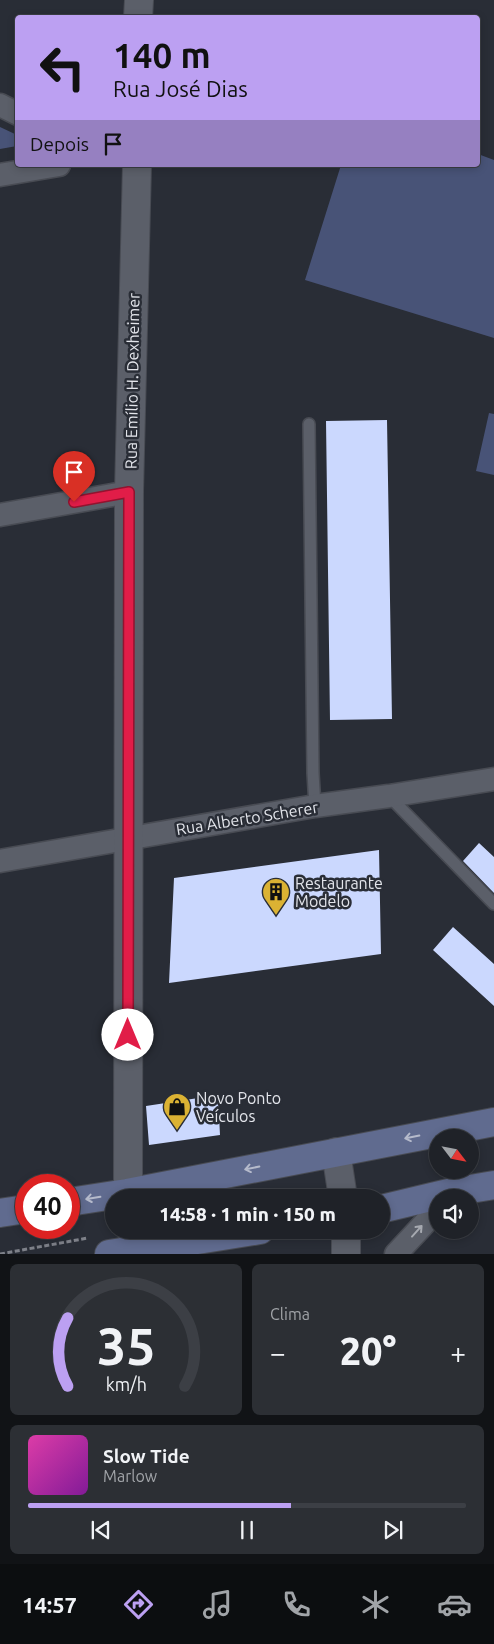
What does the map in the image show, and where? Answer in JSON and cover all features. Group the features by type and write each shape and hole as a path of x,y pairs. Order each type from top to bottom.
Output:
{"main road":[{"path":"157,1189 494,1122"},
{"path":"479,1189 494,1185"},
{"path":"80,1201 105,1198"},
{"path":"390,1208 429,1202"},
{"path":"0,1213 15,1211"},
{"path":"117,1243 161,1239"}],"street":[{"path":"138,15 139,0"},
{"path":"0,105 15,112"},
{"path":"0,176 48,167"},
{"name":"Rua Emílio H. Dexheimer","path":"128,1189 129,492 137,167"},
{"path":"0,515 129,492"},
{"name":"Rua Alberto Scherer","path":"0,861 315,806 494,780"},
{"path":"336,1152 342,1189"},
{"path":"396,1254 429,1218"},
{"path":"346,1239 346,1254"}],"lane":[{"path":"308,424 312,774 315,806"},
{"path":"388,796 494,904"}],"path":[{"path":"0,1254 117,1243"}],"shaded area":[{"path":"0,127 15,134 15,146 0,149"},
{"path":"480,155 494,160 494,338 305,280 340,167 480,167"},
{"path":"489,413 494,414 494,475 476,471"}],"building":[{"path":"387,420 392,719 330,720 326,421"},
{"path":"479,843 494,857 494,893 463,861"},
{"name":"Restaurante Modelo","path":"379,850 381,954 169,983 174,878"},
{"path":"453,927 494,964 494,1006 433,950"},
{"path":"218,1095 220,1135 149,1145 146,1106"}],"place":[{"name":"Restaurante Modelo","path":"276,916"},
{"name":"Novo Ponto Veículos","path":"177,1131"}],"route":[{"path":"74,502 129,492 128,1035"}]}
